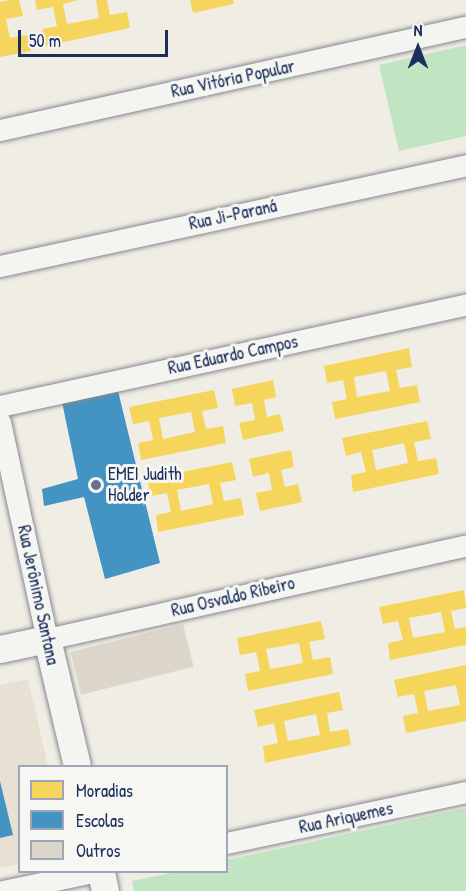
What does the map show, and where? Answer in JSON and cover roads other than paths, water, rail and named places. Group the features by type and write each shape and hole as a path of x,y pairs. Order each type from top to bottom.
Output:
{"street":[{"name":"Rua Vitória Popular","path":"0,130 466,27"},
{"name":"Rua Ji-Paraná","path":"0,266 466,165"},
{"name":"Rua Eduardo Campos","path":"0,406 466,303"},
{"name":"Rua Jerônimo Santana","path":"0,422 76,765"},
{"name":"Rua Osvaldo Ribeiro","path":"0,649 466,545"},
{"name":"Rua Ariquemes","path":"228,843 466,792"},
{"path":"3,891 88,873"},
{"path":"101,873 105,891"}],"place":[{"name":"EMEI Judith Holder","path":"96,485"}]}
